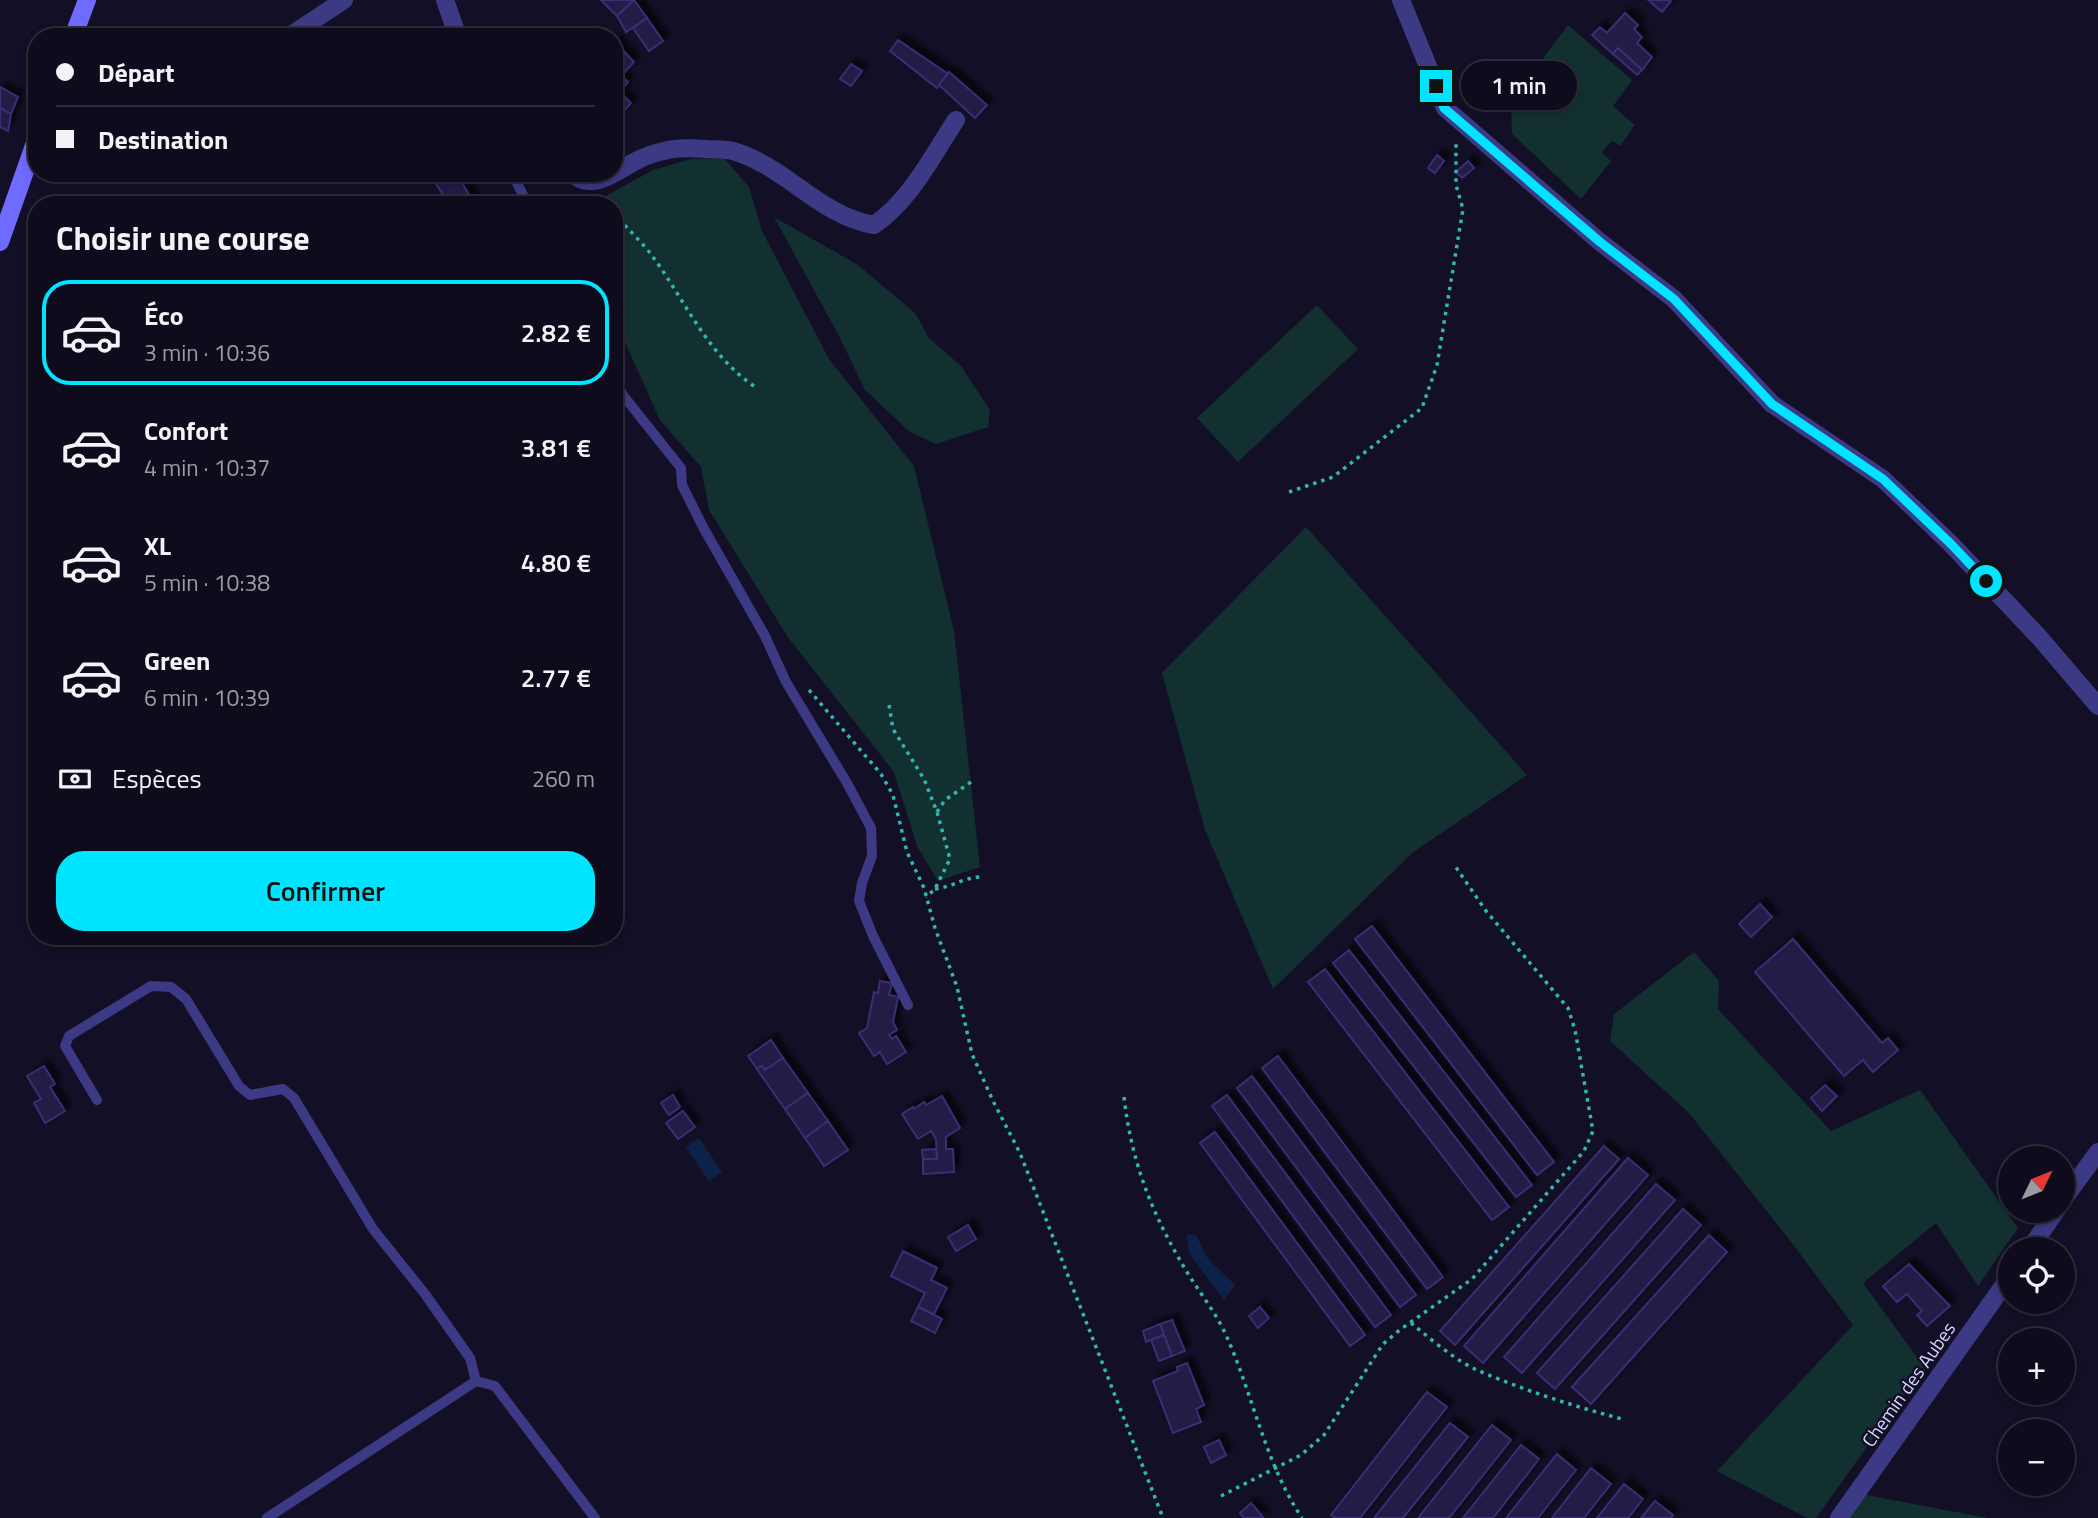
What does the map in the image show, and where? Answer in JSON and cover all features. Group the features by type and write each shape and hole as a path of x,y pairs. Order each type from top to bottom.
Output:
{"main road":[{"path":"76,28 87,0"},
{"path":"0,242 28,174"}],"street":[{"path":"302,28 344,0"},
{"path":"445,0 455,28"},
{"path":"1401,0 1444,108 1600,242 1674,299 1772,404 1883,479 1978,572 2098,706"},
{"path":"623,169 637,160 665,150 731,150 764,164 804,193 857,222 874,225 889,215 903,199 957,120"},
{"path":"2076,1182 2098,1152"},
{"name":"Chemin des Aubes","path":"1839,1518 1998,1293"}],"lane":[{"path":"623,395 681,468 682,485 702,527 765,636 786,682 871,828 872,856 862,883 859,901 873,936 908,1006"},
{"path":"97,1100 65,1045 69,1036 151,986 171,988 186,999 239,1086 250,1095 283,1088 294,1098 373,1229 425,1294 470,1358 476,1381"},
{"path":"267,1518 476,1381 495,1385 594,1518"}],"path":[{"path":"1289,492 1333,477 1422,408 1437,365 1463,209 1456,185 1456,118"},
{"path":"623,223 649,253 704,336 740,377 757,388"},
{"path":"806,687 881,774 893,796 907,852 957,986 972,1054 1020,1153 1163,1518"},
{"path":"889,705 893,729 924,779 950,859 935,889 926,897"},
{"path":"936,812 945,800 971,782"},
{"path":"1221,1496 1301,1455 1324,1435 1383,1345 1472,1279 1584,1151 1593,1130 1575,1030 1568,1008 1486,911 1455,866"},
{"path":"935,889 951,888 971,876 983,877"},
{"path":"1124,1097 1132,1153 1143,1184 1181,1262 1225,1333 1275,1469 1301,1518"},
{"path":"1411,1323 1475,1369 1574,1406 1622,1419"}],"green space":[{"path":"1568,25 1632,80 1613,106 1635,125 1620,146 1612,141 1602,152 1611,161 1581,199 1512,134 1511,101"},
{"path":"724,158 749,187 762,231 829,359 914,466 954,631 980,867 938,881 917,846 894,772 787,636 709,510 701,467 660,420 623,338 623,196 606,196 653,170 691,159"},
{"path":"774,217 858,265 915,313 929,338 961,366 990,410 988,427 936,444 910,432 865,390 838,334"},
{"path":"1317,305 1358,349 1238,462 1197,418"},
{"path":"1306,527 1527,775 1412,853 1273,989 1205,830 1162,673"},
{"path":"1694,952 1719,981 1718,1009 1831,1131 1920,1090 1998,1200 1998,1223 2014,1223 2018,1228 2012,1237 1998,1237 1998,1257 1978,1286 1936,1223 1863,1283 1924,1367 1816,1518 1807,1518 1717,1471 1853,1325 1689,1113 1610,1041 1614,1014"},
{"path":"1866,1495 1988,1518 1848,1518"}],"water":[{"path":"699,1138 722,1172 709,1181 686,1147"},
{"path":"1187,1235 1196,1235 1208,1259 1235,1285 1224,1300 1189,1253"}],"building":[{"path":"601,0 634,0 617,16"},
{"path":"634,0 647,18 626,32 617,16"},
{"path":"1648,0 1670,0 1671,1 1662,12"},
{"path":"1625,13 1638,25 1634,29 1642,37 1637,43 1652,57 1642,70 1618,48 1613,54 1592,35 1600,27 1607,33"},
{"path":"647,18 663,41 649,51 633,28"},
{"path":"898,40 948,74 937,88 890,51"},
{"path":"1618,48 1642,70 1637,75 1613,54"},
{"path":"623,50 634,62 623,74"},
{"path":"851,64 862,71 851,86 840,79"},
{"path":"949,72 987,105 975,118 939,85"},
{"path":"0,87 18,97 11,114 0,108"},
{"path":"623,95 631,103 623,112"},
{"path":"0,108 11,114 8,131 0,127"},
{"path":"1437,155 1444,161 1435,173 1428,168"},
{"path":"1468,161 1474,168 1462,178 1456,172"},
{"path":"435,182 462,182 470,196 444,196"},
{"path":"1760,904 1772,917 1751,937 1739,924"},
{"path":"1372,926 1554,1162 1537,1175 1355,939"},
{"path":"1793,939 1882,1043 1888,1038 1898,1050 1873,1072 1864,1059 1844,1076 1755,972"},
{"path":"1349,950 1532,1185 1516,1197 1333,963"},
{"path":"1325,969 1509,1207 1492,1220 1308,982"},
{"path":"880,981 892,983 889,995 898,997 893,1022 897,1030 889,1035 892,1039 896,1036 906,1052 887,1064 880,1052 874,1056 859,1033 867,1028 874,992 878,993"},
{"path":"771,1040 783,1058 765,1070 762,1066 757,1069 748,1056"},
{"path":"1278,1056 1443,1277 1427,1289 1262,1068"},
{"path":"783,1058 808,1093 785,1109 757,1069 762,1066 765,1070"},
{"path":"44,1066 55,1084 50,1087 65,1111 45,1123 34,1103 41,1099 27,1076"},
{"path":"1252,1076 1416,1295 1400,1307 1237,1088"},
{"path":"1825,1085 1837,1096 1822,1111 1811,1098"},
{"path":"808,1093 828,1121 805,1138 785,1109"},
{"path":"673,1095 680,1107 669,1115 661,1103"},
{"path":"1227,1095 1391,1315 1375,1327 1212,1106"},
{"path":"942,1096 960,1128 946,1137 946,1149 953,1149 954,1172 923,1174 923,1159 937,1159 936,1139 931,1131 918,1139 902,1114"},
{"path":"683,1111 695,1127 678,1139 666,1123"},
{"path":"828,1121 848,1150 824,1166 805,1138"},
{"path":"1215,1132 1365,1335 1350,1346 1200,1143"},
{"path":"1604,1146 1619,1159 1455,1345 1440,1331"},
{"path":"936,1149 937,1159 923,1159 922,1150"},
{"path":"1628,1158 1648,1175 1483,1363 1464,1346"},
{"path":"1656,1184 1675,1200 1522,1373 1504,1357"},
{"path":"1683,1209 1701,1225 1555,1389 1537,1373"},
{"path":"968,1225 976,1239 956,1251 948,1237"},
{"path":"1709,1235 1727,1252 1591,1404 1572,1387"},
{"path":"903,1251 937,1268 931,1280 947,1288 934,1314 918,1307 925,1293 891,1276"},
{"path":"1909,1264 1950,1306 1927,1326 1917,1315 1922,1311 1907,1294 1897,1302 1883,1286"},
{"path":"918,1307 942,1319 935,1333 911,1321"},
{"path":"1260,1307 1269,1318 1258,1328 1249,1316"},
{"path":"1172,1320 1185,1351 1172,1356 1160,1324"},
{"path":"1160,1324 1164,1335 1146,1342 1143,1331"},
{"path":"1164,1335 1172,1356 1159,1361 1151,1340"},
{"path":"1187,1363 1204,1405 1196,1409 1201,1422 1173,1433 1153,1381 1178,1371 1177,1367"},
{"path":"1427,1392 1447,1407 1360,1518 1335,1518 1331,1515"},
{"path":"1450,1423 1468,1437 1403,1518 1374,1518"},
{"path":"1492,1425 1511,1440 1449,1518 1418,1518"},
{"path":"1219,1440 1226,1455 1211,1463 1204,1447"},
{"path":"1521,1445 1539,1459 1493,1518 1463,1518"},
{"path":"1557,1454 1576,1470 1538,1518 1506,1518"},
{"path":"1591,1468 1611,1484 1584,1518 1552,1518"},
{"path":"1624,1484 1643,1499 1628,1518 1597,1518"},
{"path":"1655,1501 1673,1515 1671,1518 1641,1518"},
{"path":"1251,1503 1263,1518 1244,1518 1240,1513"}],"route":[{"path":"1436,86 1444,108 1600,242 1674,299 1772,404 1883,479 1986,581"}]}
